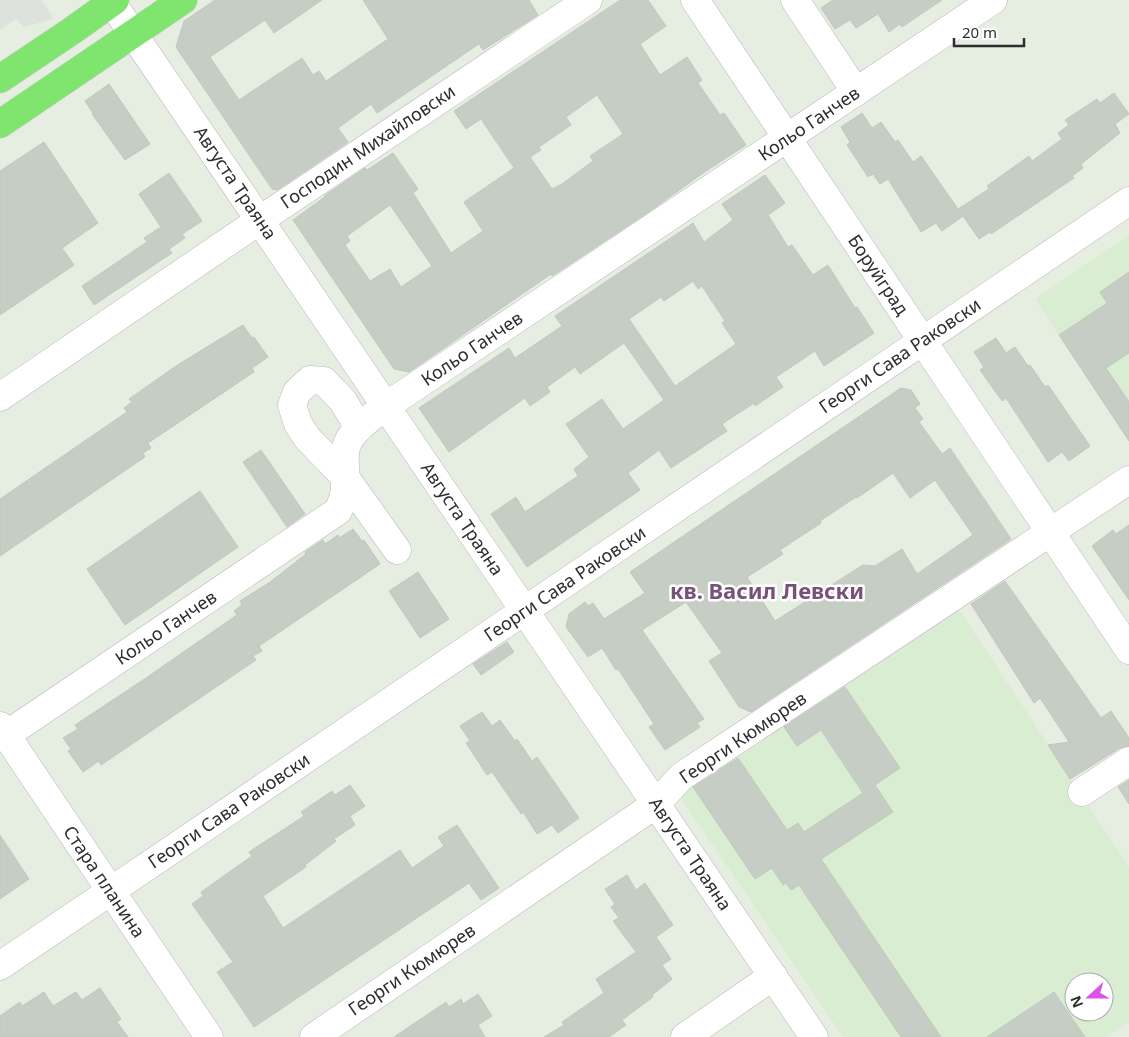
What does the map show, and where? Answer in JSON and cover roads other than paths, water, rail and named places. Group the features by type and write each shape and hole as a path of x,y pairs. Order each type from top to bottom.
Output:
{"main road":[{"path":"0,124 183,0"},
{"path":"0,78 73,30 112,1"}],"street":[{"name":"Господин Михайловски","path":"0,397 588,0"},
{"name":"Боруйград","path":"694,0 1129,650"},
{"path":"795,0 856,92"},
{"name":"Кольо Ганчев","path":"3,731 338,512 343,500 344,452 349,440 359,428 386,406 993,0"},
{"name":"Августа Траяна","path":"112,1 814,1037"},
{"name":"Георги Сава Раковски","path":"0,966 1129,201"},
{"path":"359,428 342,401 324,380 310,380 297,392 292,406 298,424 308,439 345,476 397,550"},
{"name":"Георги Кюмюрев","path":"314,1037 656,804 682,776 1129,480"},
{"name":"Стара планина","path":"3,731 209,1037"},
{"path":"1082,792 1129,761"},
{"path":"685,1037 773,976"}],"district":[{"name":"кв. Васил Левски","path":"767,591"}]}
